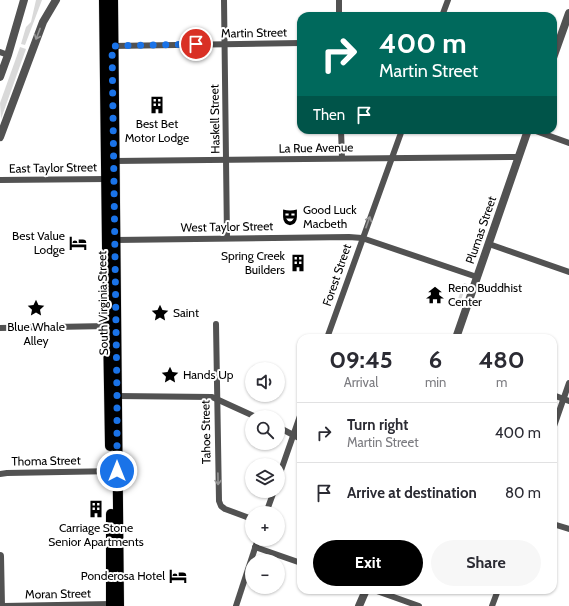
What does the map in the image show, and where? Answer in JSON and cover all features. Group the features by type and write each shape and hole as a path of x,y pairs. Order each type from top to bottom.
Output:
{"main road":[{"name":"South Virginia Street","path":"104,0 108,326 112,330 112,351 117,396 114,471"},
{"name":"South Virginia Street","path":"113,0 112,46 115,240 113,361 114,606"},
{"path":"107,231 115,240"}],"street":[{"path":"0,77 24,0"},
{"path":"0,137 43,22 56,0"},
{"name":"Haskell Street","path":"224,0 227,238"},
{"path":"339,0 340,12"},
{"path":"444,12 448,0"},
{"path":"557,38 569,13"},
{"name":"Martin Street","path":"112,46 297,43"},
{"path":"0,52 8,55"},
{"path":"341,134 342,158"},
{"name":"Forest Street","path":"328,334 401,134"},
{"name":"Plumas Street","path":"457,334 527,134"},
{"path":"544,134 569,143"},
{"name":"La Rue Avenue","path":"114,161 518,157"},
{"name":"East Taylor Street","path":"0,180 107,179"},
{"name":"West Taylor Street","path":"115,240 362,238 477,278"},
{"path":"489,244 569,272"},
{"name":"Tahoe Street","path":"216,324 219,503 225,509 245,516"},
{"path":"0,328 108,326"},
{"path":"557,420 566,400 569,383"},
{"path":"117,396 208,396 217,398 245,412"},
{"path":"285,460 297,426"},
{"path":"285,430 297,437"},
{"name":"Thoma Street","path":"0,474 7,472 114,471"},
{"path":"557,525 569,529"},
{"path":"236,606 256,547 297,562"},
{"path":"0,556 1,606"},
{"path":"360,606 364,594"},
{"path":"386,594 420,606"},
{"path":"492,606 496,594"},
{"name":"Moran Street","path":"4,606 114,606"}],"shaded area":[{"path":"36,0 42,0 25,45 21,44 26,27 31,22"},
{"path":"20,47 26,49 1,119 0,103"},
{"path":"464,283 467,284 459,305 456,304"}],"place":[{"name":"Best Bet Motor Lodge","path":"157,105"},
{"name":"Good Luck Macbeth","path":"290,217"},
{"name":"Best Value Lodge","path":"78,243"},
{"name":"Spring Creek Builders","path":"298,263"},
{"name":"Reno Buddhist Center","path":"435,295"},
{"name":"Blue Whale Alley","path":"36,308"},
{"name":"Saint","path":"160,313"},
{"name":"Hands Up","path":"170,375"},
{"name":"Carriage Stone Senior Apartments","path":"96,509"},
{"name":"Ponderosa Hotel","path":"178,576"}],"route":[{"path":"117,471 112,46 196,44"}]}
